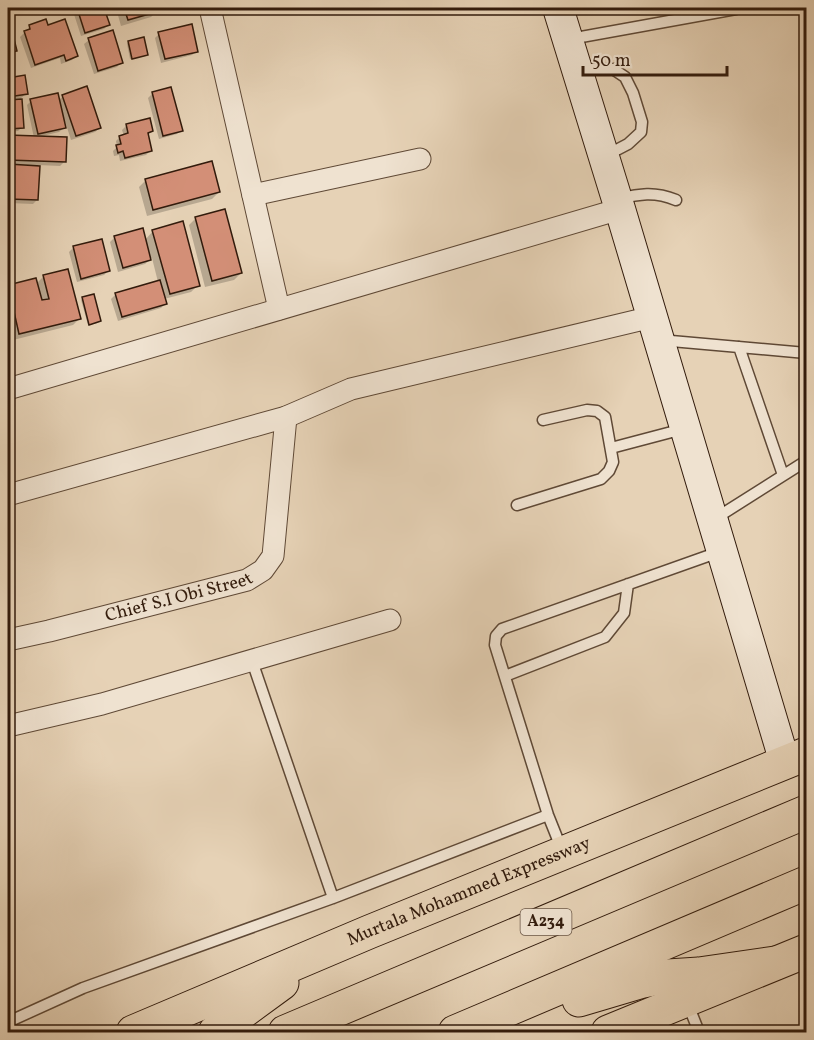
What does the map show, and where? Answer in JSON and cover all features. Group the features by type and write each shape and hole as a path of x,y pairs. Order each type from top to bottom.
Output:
{"highway":[{"name":"Murtala Mohammed Expressway","path":"133,1032 369,932 796,758"},
{"name":"A234","path":"285,1032 807,812"},
{"path":"455,1032 807,883"},
{"path":"214,1032 315,961 369,932"},
{"path":"612,1032 807,951"},
{"path":"478,1032 643,981 775,963"}],"main road":[{"path":"558,8 722,551 796,758"}],"street":[{"path":"210,8 279,309"},
{"path":"253,195 420,159"},
{"path":"8,389 279,309 619,204"},
{"path":"8,495 286,417 351,389 656,329"},
{"name":"Chief S.I Obi Street","path":"8,640 247,580 263,570 273,556 286,417"},
{"path":"8,726 102,704 390,620"}],"lane":[{"path":"567,39 736,9"},
{"path":"576,69 613,69 625,77 633,93 642,122 641,132 628,144 604,157"},
{"path":"619,204 639,194 652,193 676,200"},
{"path":"656,329 739,347 807,353"},
{"path":"739,347 783,475"},
{"path":"517,505 601,479 609,471 613,462 605,417 597,411 587,410 543,420"},
{"path":"611,448 686,429"},
{"path":"713,519 806,462"},
{"path":"563,853 548,814 495,645 496,636 502,628 722,551"},
{"path":"505,676 605,637 624,613 628,584"},
{"path":"252,661 333,898"},
{"path":"8,1022 83,988 333,898 548,814"},
{"path":"686,1000 699,1032"}],"building":[{"path":"77,8 104,8 110,25 85,33"},
{"path":"124,8 159,8 160,11 128,20"},
{"path":"46,19 48,25 65,19 78,56 66,61 64,55 35,65 24,31 30,29 29,25"},
{"path":"192,24 198,52 165,59 158,32"},
{"path":"113,30 123,63 98,71 88,38"},
{"path":"12,31 17,51 8,53 8,32"},
{"path":"144,37 148,55 132,59 128,41"},
{"path":"25,75 28,94 8,97 8,78"},
{"path":"87,86 101,128 76,136 62,95"},
{"path":"171,87 183,131 163,136 152,92"},
{"path":"58,93 66,128 38,134 30,99"},
{"path":"22,99 24,128 8,129 8,100"},
{"path":"150,118 153,131 148,133 152,151 125,158 123,151 118,153 116,145 121,144 119,136 128,133 126,124"},
{"path":"8,135 67,137 66,162 8,160"},
{"path":"212,161 220,192 153,210 145,179"},
{"path":"8,164 40,166 38,200 8,199"},
{"path":"225,209 242,273 212,281 195,217"},
{"path":"183,221 200,286 170,294 152,230"},
{"path":"143,228 151,260 123,268 114,236"},
{"path":"102,239 110,271 81,279 73,246"},
{"path":"68,269 81,319 19,334 8,285 36,278 42,300 49,299 43,275"},
{"path":"160,280 167,304 122,317 115,293"},
{"path":"94,294 101,321 89,325 82,297"}]}
